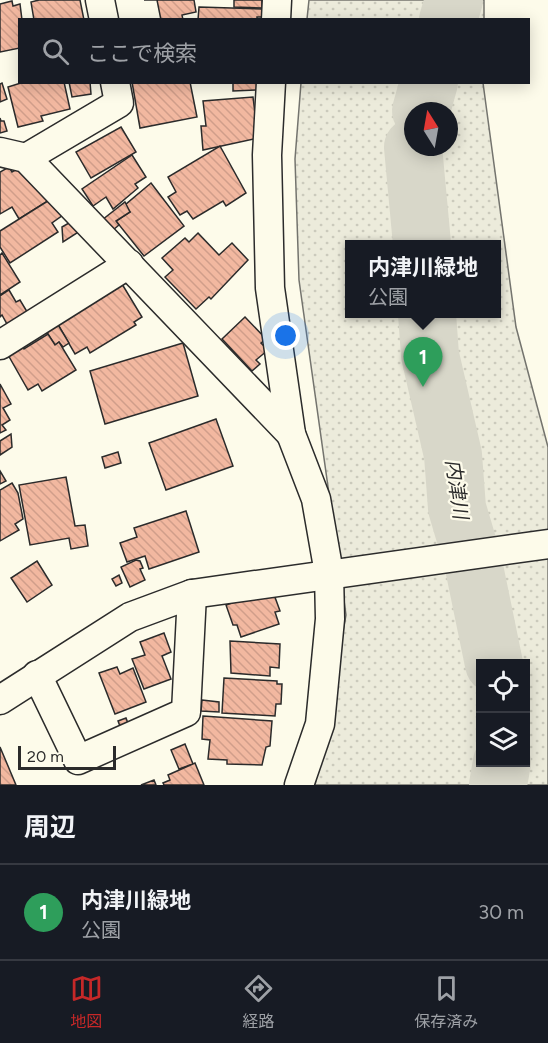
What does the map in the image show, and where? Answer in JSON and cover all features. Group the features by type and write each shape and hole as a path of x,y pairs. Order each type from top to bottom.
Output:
{"street":[{"path":"100,0 104,18"},
{"path":"276,18 277,0"},
{"path":"116,84 119,103 8,156 129,264 291,434"},
{"path":"272,84 267,155 270,288 291,434 316,500 339,572 330,619 320,724 299,785"},
{"path":"0,345 129,264"},
{"path":"0,700 130,617 192,594 548,544"},
{"path":"37,675 78,760 186,712 192,594"}],"shaded area":[{"path":"309,0 484,0 484,18 307,18"},
{"path":"301,84 483,84 516,327 548,447 548,785 315,785 346,615 299,280 295,159"}],"building":[{"path":"80,0 84,18 34,18 31,2"},
{"path":"157,0 194,0 196,12 182,15 183,18 161,18"},
{"path":"234,0 262,0 262,8 234,7"},
{"path":"12,1 13,6 20,4 22,18 18,18 18,48 0,52 0,4"},
{"path":"199,7 263,9 263,17 257,18 198,18"},
{"path":"2,83 7,99 0,102 0,84"},
{"path":"18,84 64,84 70,109 41,116 43,121 18,127 8,87"},
{"path":"69,84 90,84 91,94 72,97"},
{"path":"132,84 190,84 197,117 140,128"},
{"path":"233,84 258,84 258,90 233,91"},
{"path":"253,97 258,138 203,150 201,126 206,126 203,101"},
{"path":"0,118 4,121 7,131 0,133"},
{"path":"121,127 136,152 91,178 76,152"},
{"path":"220,146 246,193 226,206 223,201 193,219 187,211 180,215 168,197 176,192 168,177"},
{"path":"132,155 146,177 135,184 138,188 113,209 106,197 93,206 82,189"},
{"path":"9,167 12,172 17,169 51,199 19,219 12,207 0,214 0,172"},
{"path":"151,183 184,226 144,256 116,221 130,212 125,205"},
{"path":"51,199 63,215 52,223 58,232 10,263 0,247 0,231"},
{"path":"125,202 130,212 116,221 119,225 113,230 102,220"},
{"path":"74,220 80,231 63,242 62,227"},
{"path":"198,233 219,255 232,243 248,260 211,299 209,297 196,309 165,277 173,270 162,258 185,238 189,242"},
{"path":"2,253 20,282 0,295 0,255"},
{"path":"122,284 142,317 134,322 136,325 90,353 87,347 75,354 57,323"},
{"path":"9,290 16,302 20,300 29,315 8,326 2,315 0,317 0,296"},
{"path":"245,317 266,339 261,343 268,350 256,360 260,364 252,371 222,339"},
{"path":"57,323 69,343 63,347 59,342 55,345 45,330"},
{"path":"48,334 55,345 59,342 76,370 42,391 38,384 28,390 7,353 22,344 24,349"},
{"path":"183,343 198,396 105,424 90,371"},
{"path":"0,384 11,404 3,408 10,420 2,425 6,430 0,433"},
{"path":"216,419 233,466 166,490 149,443"},
{"path":"11,434 12,447 0,455 0,441"},
{"path":"118,452 121,463 105,468 102,457"},
{"path":"0,471 6,481 0,484"},
{"path":"66,477 75,526 85,525 88,546 71,549 69,538 30,545 19,485"},
{"path":"12,483 18,493 23,519 15,524 19,530 0,541 0,490"},
{"path":"186,511 199,552 149,569 145,556 127,562 120,543 137,537 134,528"},
{"path":"136,560 140,561 143,568 140,569 145,580 130,587 121,567"},
{"path":"37,561 52,585 27,602 11,578"},
{"path":"119,575 122,583 116,586 112,579"},
{"path":"272,589 280,611 275,612 279,624 241,637 237,625 233,625 226,605"},
{"path":"164,633 171,652 162,656 171,679 144,689 132,659 145,655 140,642"},
{"path":"230,641 280,644 279,668 270,667 270,676 231,673"},
{"path":"117,667 120,674 133,668 146,702 115,714 99,673"},
{"path":"224,678 277,681 277,684 282,684 281,704 276,704 275,716 222,713"},
{"path":"202,700 219,702 219,712 201,711"},
{"path":"203,716 272,721 270,746 266,747 262,765 227,764 227,760 208,759 210,740 202,739"},
{"path":"126,718 131,731 123,734 118,721"},
{"path":"185,744 193,764 179,769 171,750"},
{"path":"0,747 16,785 0,785"},
{"path":"195,763 204,785 164,785 163,783 170,780 168,775"},
{"path":"154,780 156,785 141,785"}],"waterway":[{"name":"内津川","path":"449,18 454,0"},
{"name":"内津川","path":"423,102 428,84"},
{"name":"内津川","path":"414,156 422,240"},
{"name":"内津川","path":"427,318 430,355 453,455 457,508 473,562 493,659"},
{"name":"内津川","path":"498,785 501,767"}],"place":[{"name":"内津川緑地","path":"423,387"}]}
